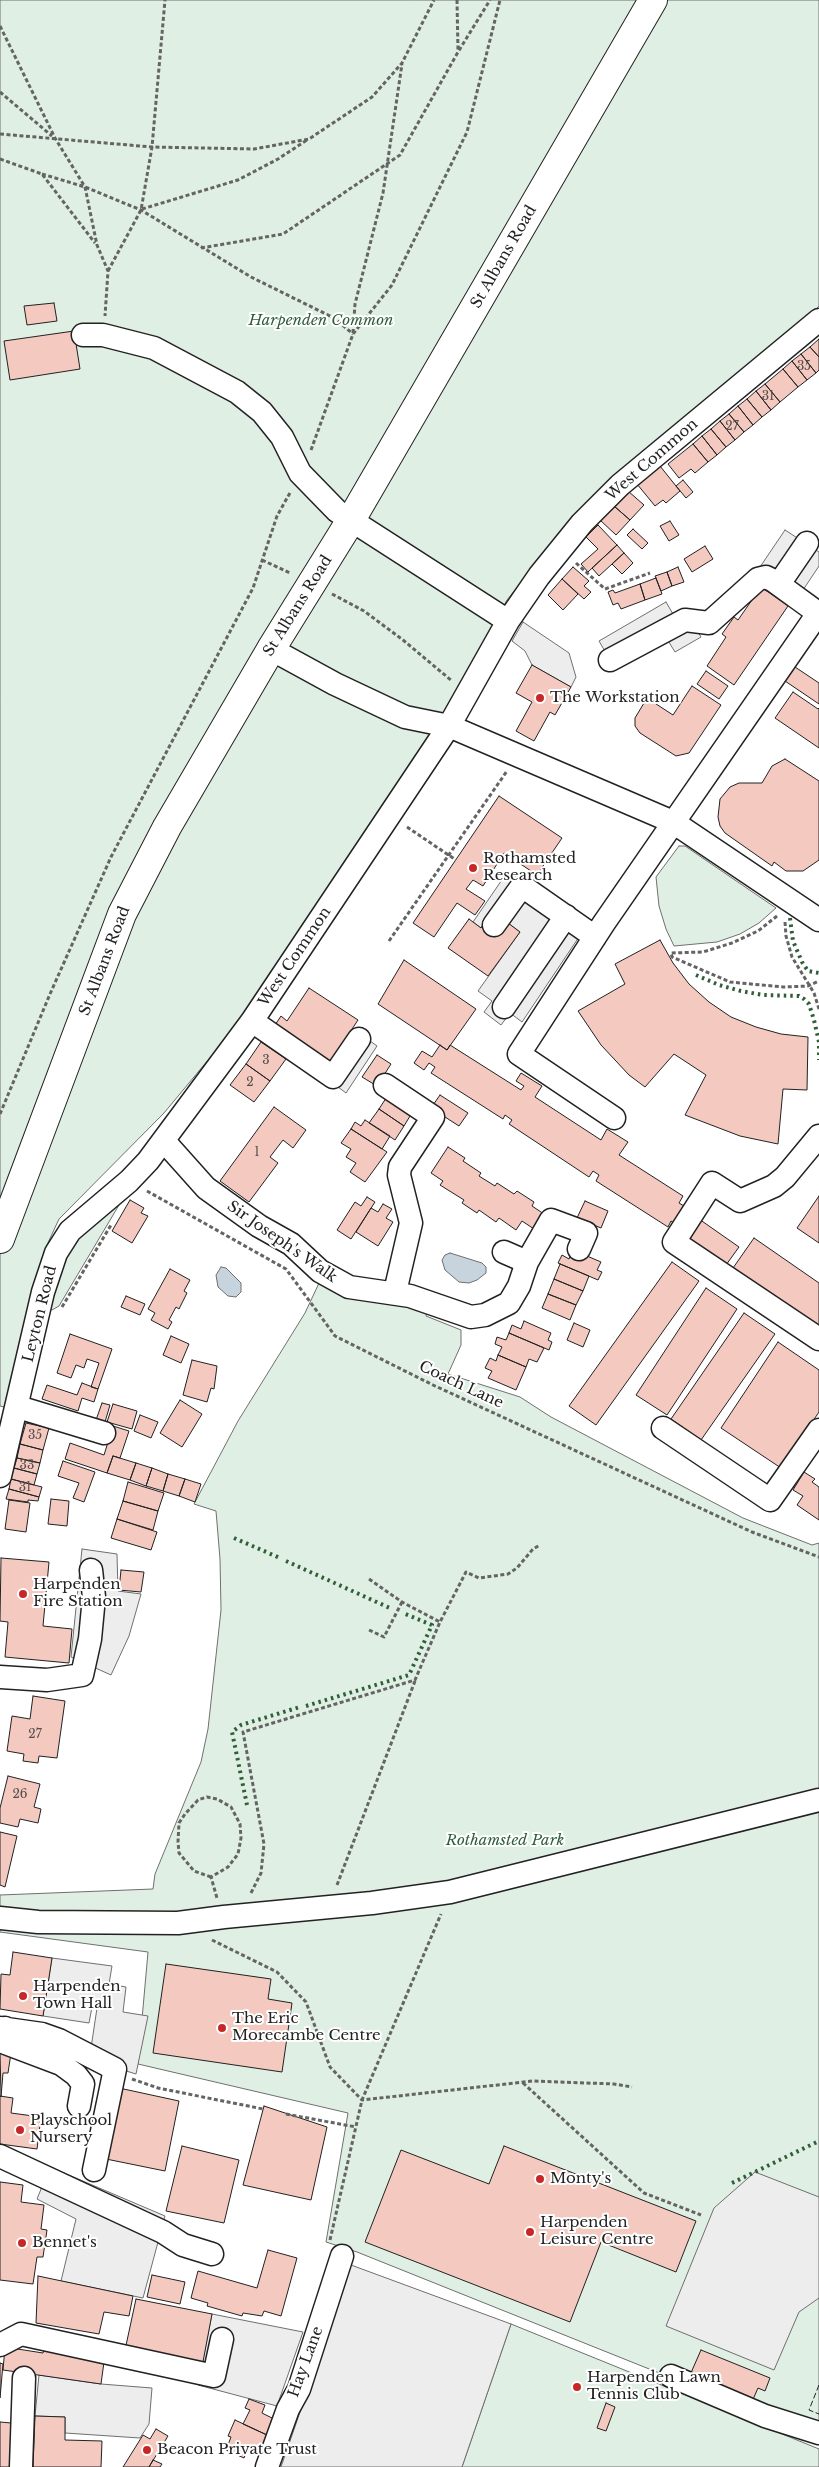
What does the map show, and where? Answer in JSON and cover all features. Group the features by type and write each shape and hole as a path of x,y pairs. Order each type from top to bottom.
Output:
{"main road":[{"name":"St Albans Road","path":"1,1231 122,914 186,793 271,649 351,520 653,0"}],"street":[{"name":"West Common","path":"130,1181 164,1141 252,1021 449,726 508,621 560,550 582,523 620,485 819,320"},
{"path":"93,335 154,348 237,392 262,412 282,437 300,474 322,497 351,520 508,621"},
{"path":"779,584 807,543"},
{"path":"610,660 685,620 709,624 758,578 766,577 779,584 818,613 595,937 519,1054 614,1118"},
{"path":"271,649 335,684 405,717 449,726 673,822 786,904 819,920"},
{"path":"494,925 522,886 595,937"},
{"path":"504,1007 566,916"},
{"path":"252,1021 333,1077 359,1039"},
{"path":"385,1085 433,1117 400,1167 399,1175 411,1223 395,1292"},
{"path":"819,1136 785,1177 774,1186 740,1201 712,1183 674,1242 819,1339"},
{"name":"Sir Joseph's Walk","path":"164,1141 206,1188 259,1226 291,1244 320,1271 349,1287 372,1292 395,1292 463,1314 471,1316 485,1315 509,1303 519,1286 527,1262 551,1220 586,1233 579,1249"},
{"name":"Leyton Road","path":"0,1476 18,1407 46,1325 43,1292 56,1253 70,1231 130,1181"},
{"path":"504,1252 527,1262"},
{"path":"18,1407 104,1433"},
{"path":"663,1428 770,1500 819,1430"},
{"path":"0,1677 47,1680 82,1675 90,1639 94,1597 91,1570"},
{"path":"0,1918 38,1922 178,1923 450,1892 819,1800"},
{"path":"78,2106 83,2084 76,2075 61,2064 3,2042 3,2028 42,2034 59,2040 115,2069 94,2170"},
{"path":"0,2156 163,2232 183,2245 212,2254"},
{"name":"Hay Lane","path":"268,2467 288,2409 299,2389 342,2256"},
{"path":"0,2345 21,2334 214,2376 222,2339"},
{"path":"671,2376 765,2416 819,2433"},
{"path":"21,2467 24,2378"}],"path":[{"path":"93,335 108,272 141,210 152,147 165,0"},
{"path":"141,210 238,180 278,159 372,97 402,63 434,0"},
{"path":"457,0 458,52"},
{"path":"201,248 283,234 400,155 458,52 490,0"},
{"path":"353,334 392,285 467,132 500,0"},
{"path":"0,26 55,138 85,188 97,245 108,272"},
{"path":"0,1114 50,994 112,857 253,588 277,516 314,445 353,334 355,304 383,192 402,63"},
{"path":"0,92 55,138"},
{"path":"0,134 152,147 254,149 309,139"},
{"path":"0,159 85,188 141,210 251,277 334,318 353,334"},
{"path":"42,174 97,245"},
{"path":"560,550 605,589 650,573"},
{"path":"262,560 298,576"},
{"path":"328,592 364,611 403,640 467,694"},
{"path":"389,941 518,756"},
{"path":"390,815 456,860"},
{"path":"786,904 758,931 732,943 703,952 671,953 672,958 730,982 766,987 808,986 819,982"},
{"path":"786,904 786,936 792,957 814,993 819,1008"},
{"name":"Coach Lane","path":"130,1181 286,1269 335,1336 433,1385 743,1528 819,1557"},
{"path":"46,1325 62,1307 116,1216"},
{"path":"329,1907 415,1680 440,1622 466,1572 479,1578 508,1574 517,1568 533,1549 540,1545"},
{"path":"369,1579 402,1602 440,1622"},
{"path":"369,1630 384,1637 402,1602"},
{"path":"211,1877 224,1917 248,1899 262,1873 264,1844 243,1732 415,1680"},
{"path":"207,1797 217,1799 231,1807 240,1824 241,1838 238,1854 228,1867 211,1877 194,1871 179,1853 178,1842 179,1823 198,1800 207,1797"},
{"path":"342,2256 328,2249 362,2100 450,1892"},
{"path":"212,1939 277,1972 306,2002 330,2067 362,2100"},
{"path":"115,2069 124,2077 158,2088 263,2110"},
{"path":"362,2100 522,2082 614,2084 632,2087"},
{"path":"522,2082 644,2193 700,2214"},
{"path":"286,2114 356,2127"}],"green space":[{"name":"Harpenden Common","path":"0,0 819,0 819,306 800,326 554,541 507,600 450,707 278,976 164,1113 59,1219 46,1247 8,1408 0,1406"},
{"path":"679,846 685,846 776,908 759,923 740,934 717,942 674,946 666,929 659,906 656,877"},
{"path":"122,1200 59,1306 52,1310 49,1308 50,1286 73,1240"},
{"name":"Rothamsted Park","path":"320,1281 427,1310 426,1316 461,1330 461,1345 448,1374 520,1397 551,1417 743,1518 812,1545 819,1543 819,2437 357,2252 326,2242 348,2113 138,2064 148,1952 0,1932 0,1895 153,1889 155,1874 201,1762 208,1729 221,1610 220,1559 216,1511 194,1504 238,1421 305,1313"},
{"name":"Harpenden Lawn Tennis Club","path":"511,2324 819,2449 819,2467 462,2467"}],"shaded area":[{"path":"785,530 819,552 819,566 801,593 760,567"},
{"path":"666,602 673,614 684,609 701,637 675,652 667,639 615,669 599,641"},
{"path":"523,622 569,653 576,677 571,687 532,665 525,651 512,641"},
{"path":"508,871 587,925 522,1022 510,1013 501,1025 484,1012 492,1001 478,991 520,932 504,920 486,921 481,928 473,922"},
{"path":"355,1030 377,1046 346,1093 322,1075"},
{"path":"450,1253 482,1263 486,1267 486,1273 469,1283 459,1282 445,1270 442,1260 445,1255"},
{"path":"221,1267 226,1268 241,1283 241,1292 236,1297 228,1296 218,1287 216,1275"},
{"path":"82,1549 117,1554 118,1591 141,1594 129,1636 111,1675 71,1657"},
{"path":"52,1958 112,1966 109,1984 126,1987 123,2012 148,2016 136,2074 123,2070 91,2048 97,2008 92,2007 89,2023 43,2016"},
{"path":"50,2167 165,2216 143,2298 61,2281 76,2219 37,2199"},
{"path":"755,2172 819,2197 819,2298 799,2312 774,2370 666,2326 714,2208"},
{"path":"351,2265 511,2324 462,2467 281,2467"},
{"path":"212,2314 303,2332 277,2406 198,2385"},
{"path":"39,2375 101,2384 152,2388 149,2424 140,2438 65,2433 65,2417 35,2416"}],"building":[{"path":"54,303 57,321 27,325 24,306"},
{"path":"74,331 80,369 10,380 4,341"},
{"path":"819,339 819,357 810,347"},
{"path":"810,347 819,357 819,370 816,373 801,354"},
{"path":"801,354 816,373 807,380 792,361"},
{"path":"792,361 807,380 798,387 783,369"},
{"path":"783,369 798,387 780,402 765,384"},
{"path":"765,384 780,402 771,410 756,391"},
{"path":"756,391 771,410 762,417 747,399"},
{"path":"747,399 762,417 753,425 738,406"},
{"path":"738,406 753,425 744,432 729,414"},
{"path":"729,414 744,432 735,440 720,421"},
{"path":"720,421 735,440 726,447 711,429"},
{"path":"711,429 726,447 717,455 702,436"},
{"path":"702,436 717,455 708,462 693,444"},
{"path":"693,444 708,462 695,473 691,469 679,478 668,464"},
{"path":"660,466 680,491 666,503 663,500 655,506 637,484"},
{"path":"683,480 693,492 686,498 676,486"},
{"path":"628,491 644,505 630,520 614,506"},
{"path":"614,506 630,520 616,535 600,520"},
{"path":"670,521 679,535 669,541 660,526"},
{"path":"598,525 617,545 588,572 581,564 598,549 586,537"},
{"path":"633,529 648,543 642,549 627,535"},
{"path":"617,545 624,553 599,576 592,568"},
{"path":"705,546 713,559 692,572 684,559"},
{"path":"624,553 633,563 622,574 612,564"},
{"path":"573,567 589,581 584,586 591,592 584,599 562,579"},
{"path":"678,567 684,582 672,586 667,572"},
{"path":"667,572 672,586 661,591 655,576"},
{"path":"656,578 662,594 645,600 640,584"},
{"path":"562,579 578,594 563,610 548,595"},
{"path":"640,584 645,600 621,609 618,603 613,605 608,592 613,590 615,593"},
{"path":"761,587 788,606 734,685 707,666 726,637 722,634 734,617 738,620"},
{"path":"532,665 571,687 555,715 550,712 534,741 516,731 532,702 516,693"},
{"path":"795,667 819,683 819,704 785,681"},
{"path":"706,671 728,686 719,699 697,684"},
{"path":"692,686 721,705 689,753 676,756 640,733 635,726 635,718 647,698 673,715"},
{"path":"793,692 819,708 819,748 775,718"},
{"path":"785,759 819,781 819,860 803,871 786,871 774,862 772,866 725,833 720,826 718,817 720,799 730,787 739,783 762,783 772,766"},
{"name":"Rothamsted Research","path":"499,796 562,838 537,875 504,853 483,886 473,880 466,889 485,901 475,915 457,903 434,937 413,923"},
{"path":"469,919 481,928 486,920 504,920 520,932 488,976 448,948"},
{"path":"660,940 673,963 689,984 709,1002 731,1017 781,1034 808,1037 807,1090 783,1089 778,1144 740,1136 685,1115 706,1075 674,1054 645,1087 629,1075 601,1045 578,1011 625,984 615,964"},
{"path":"404,960 476,1009 447,1050 378,1004"},
{"path":"309,988 358,1020 327,1067 271,1031 281,1016 287,1021"},
{"path":"261,1042 286,1059 270,1081 246,1064"},
{"path":"440,1045 447,1050 450,1045 521,1090 524,1086 516,1081 521,1073 542,1086 535,1097 601,1140 607,1129 628,1142 619,1155 683,1196 679,1203 689,1209 678,1226 671,1221 668,1227 596,1181 599,1175 593,1171 589,1177 509,1124 512,1120 505,1115 503,1119 431,1073 435,1067 429,1063 424,1070 414,1063 422,1051 432,1057"},
{"path":"377,1055 391,1064 377,1086 362,1077"},
{"path":"246,1064 270,1081 254,1102 230,1085"},
{"path":"388,1095 413,1111 404,1126 379,1109"},
{"path":"440,1095 468,1113 459,1126 431,1108"},
{"path":"274,1107 306,1130 293,1148 283,1140 270,1157 278,1163 249,1202 220,1181"},
{"path":"379,1109 404,1126 395,1140 369,1123"},
{"path":"365,1120 390,1136 382,1149 351,1129 355,1122 361,1126"},
{"path":"351,1129 387,1152 365,1182 350,1172 356,1163 346,1157 351,1149 341,1143"},
{"path":"448,1147 465,1158 463,1161 481,1173 479,1176 495,1186 497,1183 514,1194 517,1191 534,1202 532,1206 547,1216 537,1231 522,1221 516,1230 499,1218 496,1222 479,1210 477,1213 462,1203 464,1200 440,1185 443,1181 431,1173"},
{"path":"819,1196 819,1243 797,1228"},
{"path":"367,1197 375,1202 351,1239 337,1230 355,1202 361,1206"},
{"path":"130,1200 144,1208 141,1213 148,1216 132,1243 112,1231"},
{"path":"585,1201 608,1211 601,1228 577,1218"},
{"path":"383,1204 392,1209 386,1218 393,1222 378,1246 356,1232 371,1208 378,1212"},
{"path":"699,1219 739,1247 726,1265 686,1238"},
{"path":"754,1238 819,1283 819,1326 733,1268"},
{"path":"573,1250 601,1262 597,1270 602,1272 598,1280 558,1263 562,1255 569,1259"},
{"path":"672,1262 699,1281 596,1425 569,1406"},
{"path":"560,1264 589,1276 583,1291 554,1279"},
{"path":"170,1269 190,1280 184,1291 187,1293 179,1309 176,1307 169,1320 172,1322 168,1329 151,1320 155,1313 148,1309"},
{"path":"554,1279 583,1291 576,1305 548,1294"},
{"path":"706,1288 737,1309 667,1415 636,1395"},
{"path":"548,1294 576,1305 570,1320 542,1308"},
{"path":"126,1296 145,1304 140,1315 121,1307"},
{"path":"744,1313 775,1334 701,1440 671,1419"},
{"path":"524,1321 551,1333 548,1340 552,1342 549,1350 509,1333 512,1325 521,1329"},
{"path":"574,1323 590,1330 583,1347 567,1340"},
{"path":"509,1333 544,1348 537,1362 529,1359 526,1367 498,1355 502,1347 495,1344 497,1337 506,1340"},
{"path":"70,1334 112,1349 98,1389 91,1387 99,1363 87,1359 84,1368 76,1365 71,1378 57,1373"},
{"path":"171,1336 189,1344 181,1363 163,1355"},
{"path":"778,1342 819,1370 819,1412 781,1468 721,1428"},
{"path":"498,1355 526,1367 516,1390 488,1378 492,1371 485,1368 490,1358 496,1361"},
{"path":"192,1360 217,1366 214,1389 211,1388 207,1402 183,1395"},
{"path":"82,1383 98,1389 94,1402 82,1398 78,1411 42,1399 47,1385 77,1395"},
{"path":"180,1400 202,1414 182,1447 160,1433"},
{"path":"102,1403 110,1405 105,1422 96,1420"},
{"path":"113,1404 137,1411 132,1429 107,1422"},
{"path":"140,1415 158,1422 151,1438 134,1431"},
{"path":"26,1423 49,1428 43,1450 20,1444"},
{"path":"113,1426 129,1431 120,1458 113,1456 107,1473 65,1459 70,1443 104,1455"},
{"path":"20,1444 43,1450 40,1463 17,1458"},
{"path":"113,1456 136,1463 130,1480 107,1473"},
{"path":"17,1458 40,1463 37,1474 14,1468"},
{"path":"63,1461 95,1472 84,1502 73,1498 79,1483 58,1476"},
{"path":"136,1463 152,1468 146,1486 130,1480"},
{"path":"14,1468 37,1474 34,1485 11,1479"},
{"path":"152,1468 168,1474 163,1491 146,1486"},
{"path":"804,1472 815,1479 812,1482 819,1487 819,1520 797,1505 803,1496 793,1490"},
{"path":"168,1474 185,1479 179,1496 163,1491"},
{"path":"11,1479 42,1487 39,1497 9,1489"},
{"path":"185,1479 201,1484 195,1502 179,1496"},
{"path":"128,1482 164,1493 158,1511 123,1501"},
{"path":"9,1489 39,1497 38,1501 28,1500 28,1502 6,1499"},
{"path":"51,1499 69,1501 67,1526 48,1524"},
{"path":"9,1500 30,1503 26,1532 5,1529"},
{"path":"123,1501 158,1511 153,1530 117,1519"},
{"path":"117,1519 157,1532 151,1550 111,1538"},
{"name":"Harpenden Fire Station","path":"1,1558 49,1562 43,1626 72,1629 69,1663 5,1657 8,1622 0,1621"},
{"path":"121,1570 144,1572 141,1592 119,1590"},
{"path":"33,1696 65,1701 57,1758 39,1756 38,1763 23,1761 24,1754 7,1751 12,1716 30,1719"},
{"path":"8,1776 40,1784 34,1807 41,1809 38,1823 20,1819 18,1827 0,1823 0,1808"},
{"path":"0,1832 17,1836 5,1887 0,1885"},
{"name":"Harpenden Town Hall","path":"13,1952 52,1958 43,2016 0,2009 1,1974 10,1975"},
{"name":"The Eric Morecambe Centre","path":"166,1964 271,1979 268,1999 292,2003 282,2072 153,2053"},
{"path":"0,2052 11,2053 8,2073 3,2073 1,2097"},
{"path":"119,2088 179,2101 165,2171 106,2159"},
{"name":"Playschool Nursery","path":"0,2096 13,2098 11,2113 41,2117 37,2149 0,2144"},
{"path":"264,2106 327,2127 311,2200 243,2185"},
{"path":"182,2146 239,2160 224,2223 166,2211"},
{"name":"Harpenden Leisure Centre","path":"504,2146 696,2221 676,2272 601,2242 570,2322 365,2242 401,2150 489,2184"},
{"name":"Bennet's","path":"0,2182 23,2185 21,2202 44,2205 41,2229 47,2230 43,2257 37,2257 33,2284 0,2280"},
{"path":"268,2250 297,2258 281,2316 264,2311 262,2316 243,2313 242,2316 207,2306 208,2303 191,2298 198,2271 257,2288"},
{"path":"152,2275 185,2282 180,2304 147,2297"},
{"path":"38,2276 133,2296 129,2316 104,2312 99,2334 36,2323"},
{"path":"136,2299 212,2314 202,2367 125,2350"},
{"path":"5,2347 43,2353 44,2350 104,2362 101,2384 3,2370"},
{"path":"701,2350 770,2378 765,2391 758,2388 751,2404 690,2375"},
{"path":"0,2363 3,2364 0,2398"},
{"path":"249,2399 265,2405 262,2413 274,2419 267,2435 243,2424 250,2410 245,2408"},
{"path":"606,2403 615,2407 606,2431 597,2428"},
{"path":"35,2416 65,2417 65,2440 102,2441 101,2467 33,2467"},
{"path":"235,2420 267,2435 260,2450 249,2445 244,2458 226,2450 231,2437 228,2436"},
{"path":"0,2422 11,2423 10,2467 0,2467"},
{"name":"Beacon Private Trust","path":"156,2429 168,2436 149,2467 123,2467 143,2435 150,2439"},
{"path":"153,2460 162,2464 160,2467 149,2467"}],"hedge":[{"path":"790,918 793,941 802,962 808,971 819,973"},
{"path":"696,975 719,985 741,991 763,995 799,996 804,999 809,1004 814,1020 819,1042 819,1060"},
{"path":"234,1538 280,1558"},
{"path":"286,1561 392,1609"},
{"path":"306,1706 409,1675 432,1625 403,1613"},
{"path":"247,1805 232,1732 241,1725 300,1707"},
{"path":"732,2183 819,2141"}],"fence":[{"path":"819,2385 809,2410 819,2414"}],"place":[{"name":"The Workstation","path":"540,698"},
{"name":"Rothamsted Research","path":"473,868"},
{"name":"Harpenden Fire Station","path":"23,1594"},
{"name":"Harpenden Town Hall","path":"23,1996"},
{"name":"The Eric Morecambe Centre","path":"222,2028"},
{"name":"Playschool Nursery","path":"20,2130"},
{"name":"Monty's","path":"540,2179"},
{"name":"Harpenden Leisure Centre","path":"530,2232"},
{"name":"Bennet's","path":"22,2243"},
{"name":"Harpenden Lawn Tennis Club","path":"577,2387"},
{"name":"Beacon Private Trust","path":"147,2450"}]}
